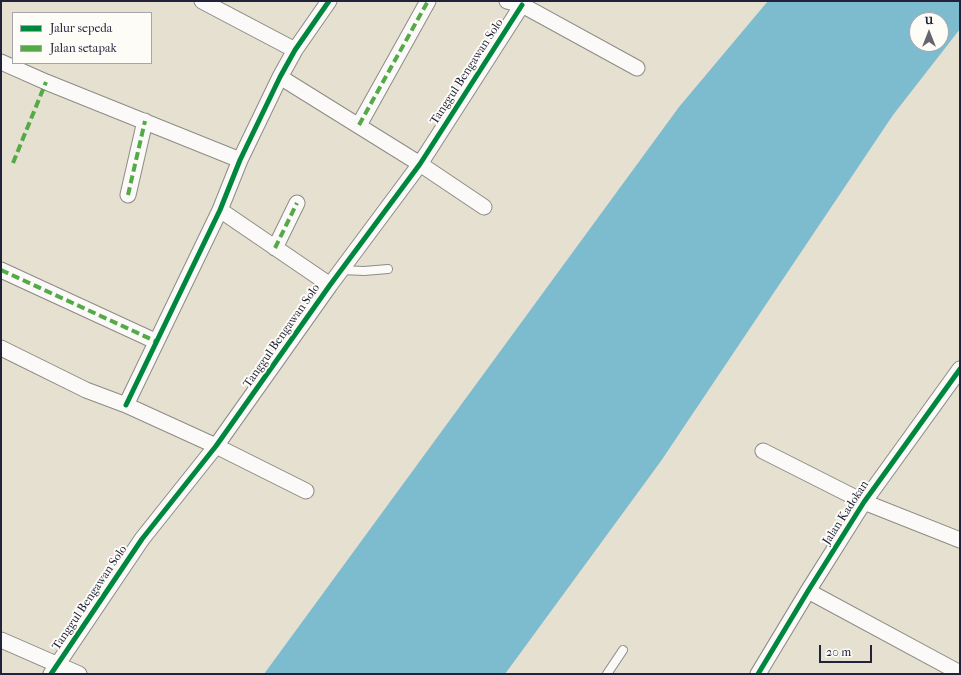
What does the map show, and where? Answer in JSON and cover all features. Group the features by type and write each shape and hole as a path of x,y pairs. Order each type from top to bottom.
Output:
{"street":[{"path":"202,1 295,50"},
{"path":"126,405 220,210 240,160 280,77 295,50 329,1"},
{"path":"359,125 428,1"},
{"path":"508,1 522,5 637,68"},
{"name":"Tanggul Bengawan Solo","path":"54,669 142,539 216,446 330,285 420,164 522,5"},
{"path":"1,62 46,82 240,160"},
{"path":"280,77 359,125 484,207"},
{"path":"128,194 145,121"},
{"path":"275,248 297,203"},
{"path":"220,210 330,285"},
{"path":"1,270 156,341"},
{"path":"1,348 86,390 126,405 216,446 306,491"},
{"name":"Jalan Kadokan","path":"758,674 864,502 960,370"},
{"path":"763,451 864,502 960,540"},
{"path":"808,591 960,673"},
{"path":"1,640 54,669 80,674"}],"lane":[{"path":"342,270 364,271 388,269"},
{"path":"607,674 623,650"}],"water":[{"path":"768,1 960,1 960,29 949,43 949,12 909,12 909,52 942,52 893,115 661,461 505,674 264,674 679,107"}],"marked path":[{"path":"359,125 428,1"},
{"path":"13,163 46,82"},
{"path":"128,195 145,121"},
{"path":"275,248 297,203"},
{"path":"1,270 155,341"}],"cycle path":[{"path":"126,405 220,210 240,160 280,77 295,50 329,1"},
{"path":"51,674 142,539 216,446 330,285 420,164 522,5"},
{"path":"758,674 864,502 960,369"}]}
